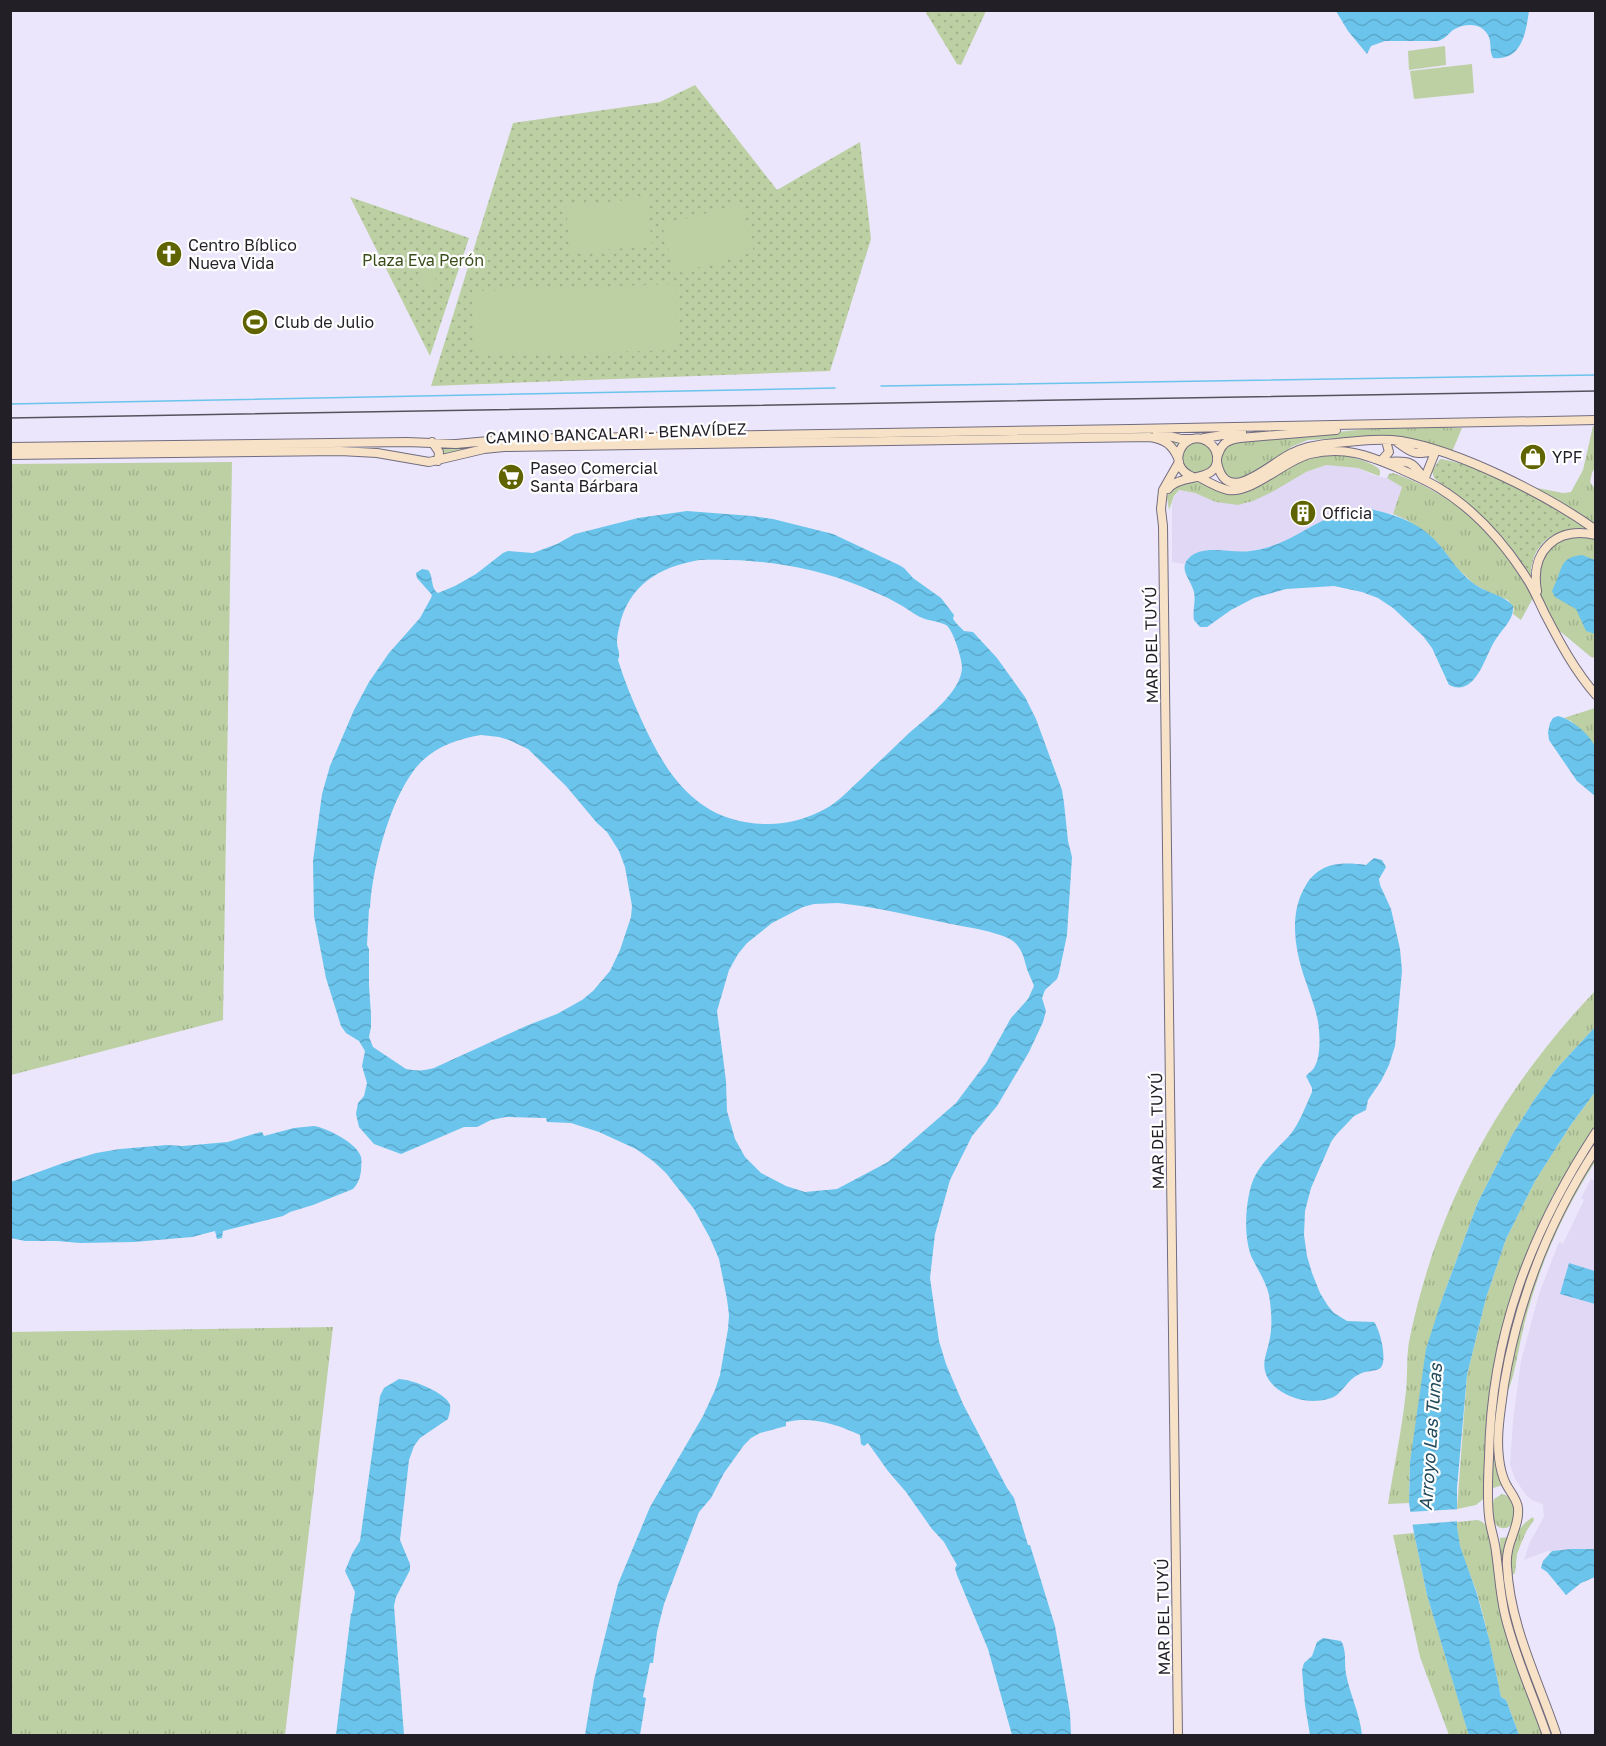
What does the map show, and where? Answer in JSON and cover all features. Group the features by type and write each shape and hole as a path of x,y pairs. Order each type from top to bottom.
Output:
{"street":[{"name":"CAMINO BANCALARI - BENAVÍDEZ","path":"10,447 416,442 456,444 521,438 1596,422"},
{"name":"CAMINO BANCALARI - BENAVÍDEZ","path":"1217,460 1223,443 1232,439 1394,424"},
{"name":"CAMINO BANCALARI - BENAVÍDEZ","path":"1131,429 1181,439 1210,438 1239,432 1340,425"},
{"name":"CAMINO BANCALARI - BENAVÍDEZ","path":"10,455 302,451 377,453 429,462 484,449 512,447 1149,436 1170,444 1178,460"},
{"path":"1163,526 1161,509 1163,490 1183,444 1192,439 1198,438 1211,443 1215,450 1218,470 1224,479 1233,483 1248,480 1284,457 1319,444 1391,441 1436,450 1484,469 1565,510 1596,533"},
{"path":"1372,458 1369,450 1374,441"},
{"path":"1382,461 1389,452 1391,441"},
{"path":"411,459 410,448 416,442"},
{"path":"432,442 439,452 438,460"},
{"path":"1178,460 1182,470 1196,477 1222,488 1239,490 1294,460 1317,452 1340,450 1382,461 1424,480 1476,516 1505,549 1529,582 1565,652 1582,679 1596,695"},
{"path":"1424,480 1436,450"},
{"path":"1163,526 1165,495 1170,486 1178,481 1210,472 1217,460"},
{"name":"MAR DEL TUYÚ","path":"1163,526 1178,1736"},
{"path":"1538,598 1536,568 1544,550 1567,534 1596,533"},
{"path":"1547,1736 1519,1660 1500,1591 1496,1550 1489,1514 1489,1434 1499,1362 1519,1282 1540,1230 1559,1192 1596,1132"},
{"path":"1557,1736 1527,1657 1510,1593 1506,1556 1518,1512 1516,1500 1505,1484 1500,1469 1498,1446 1510,1354 1528,1285 1548,1234 1596,1149"}],"shaded area":[{"path":"1326,465 1358,468 1389,479 1402,487 1393,514 1366,508 1347,512 1331,516 1275,546 1237,553 1211,551 1189,558 1184,564 1172,562 1172,503 1179,490 1208,498 1245,504 1306,472"},
{"path":"1591,1179 1596,1181 1595,1271 1569,1263 1561,1294 1595,1304 1595,1549 1547,1551 1524,1560 1529,1544 1544,1517 1543,1504 1526,1495 1515,1479 1510,1464 1521,1361 1539,1294 1559,1242 1563,1244 1584,1200 1581,1198"}],"green space":[{"path":"925,11 986,11 961,65 957,64"},
{"path":"1445,46 1446,65 1409,70 1408,51"},
{"path":"1472,64 1474,93 1414,99 1410,71"},
{"path":"695,85 777,190 860,142 871,239 830,371 431,386 513,123 660,102"},
{"name":"Plaza Eva Perón","path":"350,197 469,238 430,356"},
{"path":"647,198 652,245 570,254 566,206"},
{"path":"741,204 754,252 675,274 662,225"},
{"path":"427,255 442,260 432,290 418,285"},
{"path":"676,284 677,350 474,356 472,291"},
{"path":"1400,426 1462,428 1452,452 1378,436 1308,440 1291,447 1242,479 1233,479 1220,470 1220,452 1230,442"},
{"path":"1593,426 1595,426 1595,467 1590,482 1595,489 1595,526 1532,487 1563,493 1571,492 1583,470"},
{"path":"1152,432 1179,441 1175,446 1162,436 1147,433 566,442 442,456 441,447 484,443"},
{"path":"1198,442 1209,447 1214,458 1209,469 1198,474 1187,469 1182,458 1187,447"},
{"path":"1339,454 1374,465 1380,471 1379,476 1358,468 1326,465 1306,472 1253,501 1238,505 1216,502 1195,493 1179,490 1169,510 1167,497 1170,489 1190,481 1199,481 1227,492 1307,459"},
{"path":"1440,459 1495,477 1534,496 1585,526 1562,532 1545,541 1534,557 1531,579 1478,513 1434,478 1432,471"},
{"path":"232,462 223,1020 11,1075 11,464"},
{"path":"1393,473 1439,494 1475,521 1491,538 1506,556 1533,598 1521,620 1513,614 1514,609 1508,600 1474,584 1458,569 1437,542 1407,520 1393,514 1402,487 1387,478"},
{"path":"1585,536 1595,538 1595,658 1556,628 1539,592 1540,562 1551,546 1564,538"},
{"path":"1595,708 1595,748 1571,721 1564,718"},
{"path":"1595,991 1595,1027 1558,1067 1534,1100 1512,1135 1478,1202 1441,1302 1410,1462 1409,1503 1388,1504 1407,1384 1409,1343 1422,1287 1456,1194 1503,1108 1530,1068"},
{"path":"1595,1092 1595,1128 1553,1195 1536,1231 1520,1272 1503,1327 1490,1393 1485,1446 1487,1496 1476,1505 1457,1509 1467,1375 1486,1298 1506,1239 1535,1181"},
{"path":"1595,1138 1595,1143 1569,1185 1547,1229 1520,1298 1508,1349 1495,1438 1495,1463 1503,1485 1493,1488 1491,1468 1495,1410 1504,1350 1521,1288 1549,1218"},
{"path":"1595,1154 1595,1162 1567,1211 1543,1264 1526,1318 1512,1380 1505,1397 1519,1330 1539,1265 1557,1222"},
{"path":"333,1327 285,1735 11,1735 11,1332"},
{"path":"1502,1494 1510,1497 1515,1508 1512,1525 1506,1528 1500,1528 1495,1523 1492,1514 1494,1499"},
{"path":"1533,1517 1534,1520 1517,1554 1515,1573 1512,1575 1510,1550 1516,1534"},
{"path":"1477,1520 1483,1523 1491,1533 1496,1588 1501,1612 1544,1735 1519,1735 1506,1700 1501,1697 1481,1606 1457,1531 1457,1522"},
{"path":"1414,1533 1427,1595 1469,1735 1449,1735 1420,1657 1393,1535"},
{"path":"1509,1537 1504,1558 1509,1609 1526,1664 1553,1735 1550,1735 1523,1664 1502,1586 1500,1538"}],"water":[{"path":"1336,11 1529,11 1524,36 1516,50 1503,58 1493,58 1488,35 1481,28 1472,25 1457,28 1438,41 1385,41 1371,46 1367,54 1348,31"},
{"path":"1366,508 1408,521 1426,532 1468,579 1513,606 1512,616 1494,642 1483,666 1466,686 1458,688 1449,685 1432,648 1423,636 1393,608 1378,598 1362,592 1334,586 1286,589 1254,598 1231,610 1207,627 1200,627 1194,620 1194,593 1185,566 1194,554 1209,550 1242,552 1262,549 1283,542 1334,515"},
{"path":"687,511 773,519 833,534 904,568 913,578 941,598 954,615 953,619 964,631 973,632 997,658 1025,697 1036,719 1062,790 1072,857 1067,935 1059,973 1057,979 1045,990 1042,998 1046,1011 1029,1052 997,1106 972,1136 950,1180 935,1234 930,1278 939,1341 946,1364 963,1404 1014,1498 1055,1626 1070,1713 1071,1735 1012,1735 988,1649 957,1575 955,1568 957,1565 944,1542 868,1443 864,1446 861,1444 860,1435 833,1424 795,1420 786,1422 786,1426 760,1433 751,1438 724,1473 711,1498 699,1512 664,1604 653,1663 650,1663 643,1697 646,1698 640,1735 585,1735 594,1680 618,1584 650,1507 703,1416 720,1375 729,1315 719,1259 694,1209 666,1173 636,1149 599,1132 571,1123 547,1122 546,1118 506,1117 491,1120 477,1127 464,1127 401,1154 374,1144 359,1127 356,1114 358,1103 364,1096 367,1083 362,1066 365,1051 359,1041 346,1033 341,1026 326,978 314,916 313,861 322,794 330,766 354,710 369,682 389,653 420,618 431,598 432,595 417,578 416,573 422,569 428,570 438,593 476,574 508,551 533,553 575,534 638,518","holes":["699,560 740,560 781,564 821,573 879,594 920,617 946,625 954,638 962,667 956,686 940,705 843,796 825,809 796,821 772,824 740,821 720,814 702,804 686,791 661,758 638,712 618,660 617,640 623,613 638,589 658,573","481,735 509,740 528,749 566,786 607,832 619,851 625,867 632,906 631,917 610,971 582,1000 557,1014 434,1068 406,1069 373,1047 369,1037 371,1027 369,949 367,945 369,909 379,851 401,790 422,761 435,751 457,741","838,903 866,907 1000,935 1013,941 1019,947 1034,986 1028,999 1011,1018 986,1063 956,1103 888,1162 837,1189 805,1192 786,1186 761,1173 745,1157 735,1139 727,1111 726,1081 717,1011 729,970 747,943 772,923 803,907"]},
{"path":"1582,555 1595,560 1595,634 1586,631 1576,609 1555,597 1552,591 1566,561"},
{"path":"1558,716 1580,728 1593,742 1597,764 1595,796 1577,781 1549,740 1550,723"},
{"path":"1374,858 1382,860 1386,867 1379,879 1380,885 1391,909 1400,949 1402,971 1395,1046 1389,1065 1368,1100 1366,1110 1354,1116 1331,1142 1311,1188 1305,1211 1304,1235 1312,1273 1328,1306 1347,1321 1374,1322 1381,1339 1383,1361 1379,1369 1358,1375 1335,1396 1307,1401 1281,1391 1266,1374 1264,1367 1271,1327 1269,1295 1249,1250 1246,1224 1247,1206 1256,1174 1289,1136 1302,1115 1312,1092 1306,1076 1314,1068 1319,1054 1317,1018 1296,945 1295,920 1300,896 1312,877 1325,868 1340,864 1366,865"},
{"name":"Arroyo Las Tunas","path":"1595,1027 1595,1092 1535,1181 1506,1239 1486,1298 1467,1375 1457,1488 1457,1527 1460,1546 1477,1594 1489,1639 1501,1697 1506,1700 1519,1735 1469,1736 1427,1595 1409,1503 1410,1462 1426,1349 1478,1202 1512,1135 1558,1067"},
{"path":"314,1126 341,1137 358,1152 361,1159 361,1171 353,1189 283,1216 223,1231 222,1238 217,1239 215,1231 192,1237 134,1242 80,1243 25,1241 11,1238 11,1182 96,1153 167,1145 228,1142 262,1132 264,1136 294,1128"},
{"path":"1569,1263 1595,1271 1595,1304 1560,1294"},
{"path":"399,1379 420,1384 436,1392 450,1405 448,1419 420,1438 409,1460 400,1540 410,1564 410,1570 396,1597 394,1606 404,1735 336,1735 355,1592 345,1571 360,1541 380,1396 384,1388"},
{"path":"1595,1549 1595,1577 1581,1583 1566,1595 1541,1568 1543,1561 1552,1551"},
{"path":"1323,1638 1341,1641 1343,1645 1346,1674 1362,1735 1310,1735 1302,1670 1304,1663 1312,1656 1317,1642"}],"pier":[{"path":"1460,1509 1460,1521 1409,1525 1408,1512"}],"waterway":[{"path":"881,386 1596,375"},
{"path":"10,404 835,388"}],"railway":[{"path":"10,418 1596,391"}],"place":[{"name":"Centro Bíblico Nueva Vida","path":"169,254"},
{"name":"Club de Julio","path":"255,322"},
{"name":"YPF","path":"1533,457"},
{"name":"Paseo Comercial Santa Bárbara","path":"511,477"},
{"name":"Officia","path":"1303,513"}]}
